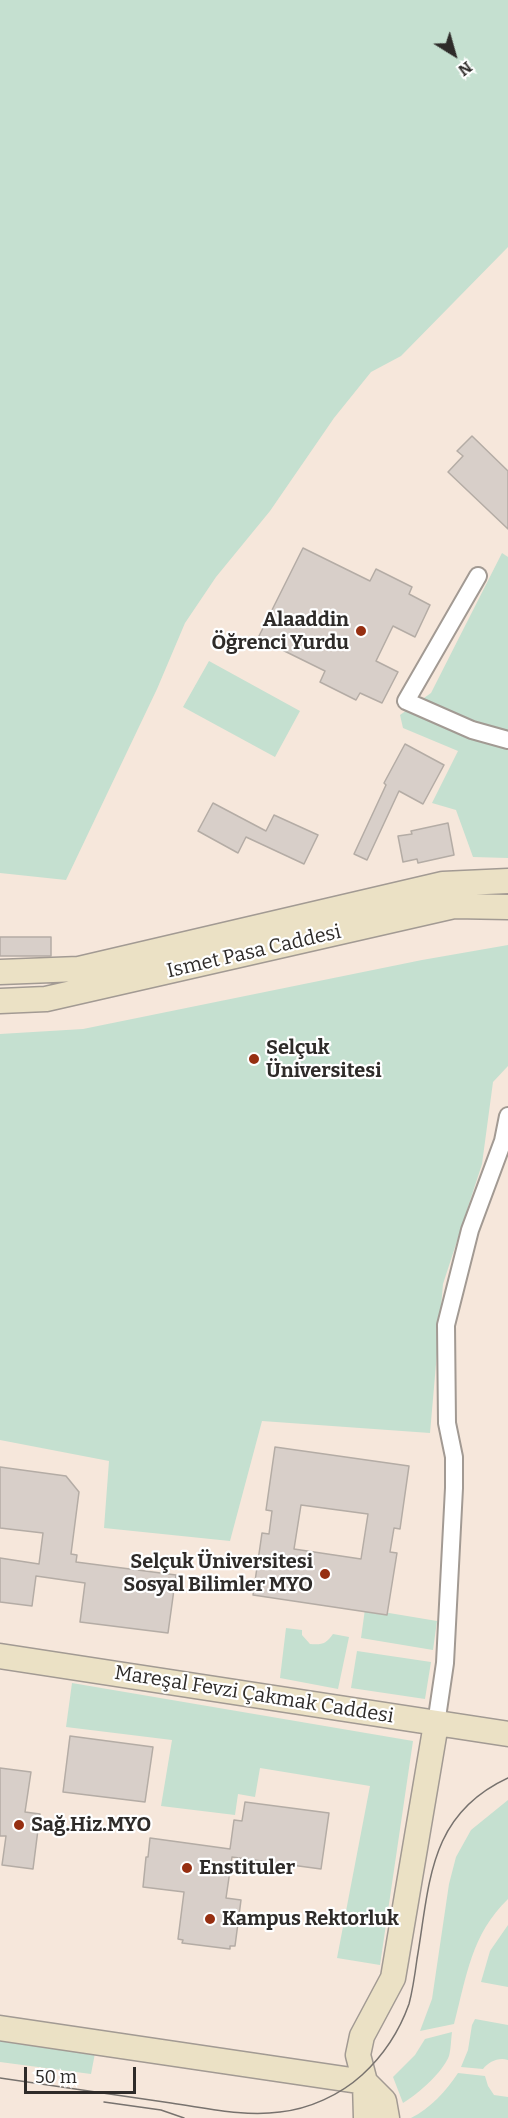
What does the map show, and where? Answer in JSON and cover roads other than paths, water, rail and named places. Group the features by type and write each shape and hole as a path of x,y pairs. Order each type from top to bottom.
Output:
{"street":[{"path":"478,576 405,701 472,730 508,740"},
{"path":"0,972 79,969 443,884 508,881"},
{"name":"Ismet Pasa Caddesi","path":"0,1001 46,999 454,906 508,907"},
{"path":"366,2118 365,2082 358,2055 362,2036 393,1978 445,1663 454,1467 447,1423 446,1325 470,1230 503,1141 508,1116"},
{"name":"Mareşal Fevzi Çakmak Caddesi","path":"0,1656 508,1734"},
{"path":"0,2028 365,2082 384,2101 387,2118"}],"tram line":[{"path":"0,2078 239,2113 291,2110 334,2095 362,2075 377,2059 396,2033 405,2014 413,1987 430,1878 447,1831 462,1811 482,1793 508,1778"},
{"path":"104,2102 161,2110 184,2118"}],"place":[{"name":"Alaaddin Öğrenci Yurdu","path":"361,631"},
{"name":"Selçuk Üniversitesi","path":"254,1059"},
{"name":"Selçuk Üniversitesi Sosyal Bilimler MYO","path":"325,1574"},
{"name":"Sağ.Hiz.MYO","path":"19,1825"},
{"name":"Enstituler","path":"187,1868"},
{"name":"Kampus Rektorluk","path":"210,1919"}]}
